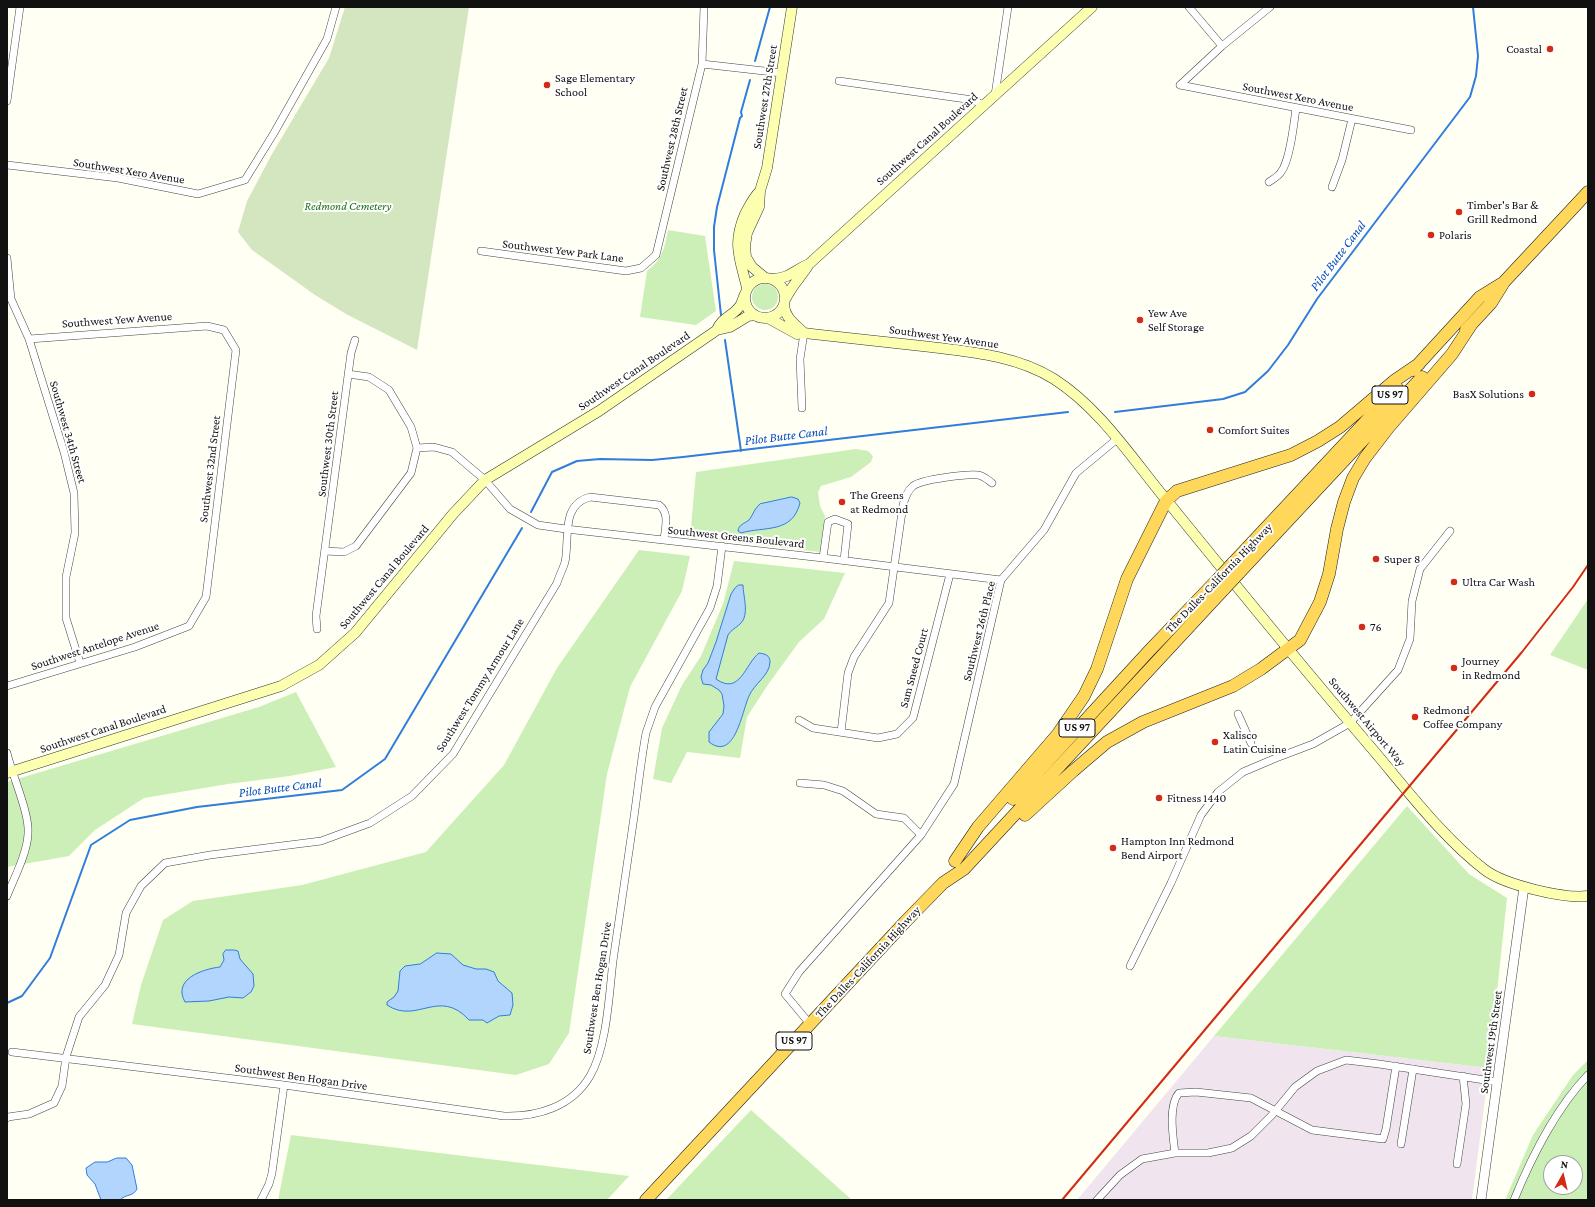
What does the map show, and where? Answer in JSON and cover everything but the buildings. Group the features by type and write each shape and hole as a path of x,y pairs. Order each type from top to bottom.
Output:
{"highway":[{"name":"The Dalles-California Highway","path":"646,1200 943,883 964,869 1222,584 1491,304 1504,282 1588,192"},
{"name":"The Dalles-California Highway","path":"1236,569 1480,297 1504,282"},
{"path":"990,841 1016,822 1072,770 1108,742 1143,722 1233,686 1300,640 1320,602 1329,574 1344,502 1353,478 1365,458 1388,428 1452,354 1471,325"},
{"path":"955,862 978,827 1058,734 1084,696 1097,669 1126,579 1166,501 1177,491 1291,455 1318,441 1340,427 1394,381 1419,364"},
{"name":"The Dalles-California Highway","path":"943,883 955,862 1148,651 1222,584"}],"main road":[{"name":"Southwest 27th Street","path":"768,278 752,267 746,257 747,233 759,207 760,191 767,168 792,7"},
{"name":"Southwest Canal Boulevard","path":"768,278 783,279 799,268 809,264 1092,7"},
{"name":"Southwest 27th Street","path":"746,291 738,254 737,240 740,228 752,199 760,191"},
{"path":"804,333 785,315 785,302 782,286 768,278 754,281 746,291 746,304 754,315 768,318 776,315 785,302 789,290 803,274 809,264"},
{"name":"Southwest Canal Boulevard","path":"717,330 720,323 740,306 746,291"},
{"name":"Southwest Canal Boulevard","path":"9,772 281,686 319,665 354,633 453,514 485,480 599,411 717,330 730,326 748,316 754,315"},
{"name":"Southwest Yew Avenue","path":"768,318 797,334 804,333 983,353 1018,363 1052,378 1082,399 1117,439 1166,501"},
{"name":"Southwest Airport Way","path":"1166,501 1350,723 1427,813 1456,844 1487,872 1524,888 1575,897 1588,896"}],"street":[{"path":"7,101 20,7"},
{"name":"Southwest Xero Avenue","path":"7,165 118,178 198,194 245,180 327,39 336,7"},
{"name":"Southwest 28th Street","path":"641,268 656,255 702,64 704,7"},
{"path":"995,95 1008,7"},
{"path":"1189,7 1222,46 1270,7"},
{"name":"Southwest Xero Avenue","path":"1222,46 1180,85 1411,130"},
{"path":"702,64 782,73"},
{"path":"838,81 973,100 983,105"},
{"path":"1269,182 1282,172 1292,138 1296,108"},
{"path":"1332,187 1342,160 1352,119"},
{"name":"Southwest Yew Park Lane","path":"481,252 626,271 641,268"},
{"name":"Southwest 34th Street","path":"7,258 9,298 29,339 64,452 74,493 75,533 66,578 66,618 80,662"},
{"name":"Southwest Yew Avenue","path":"29,339 207,326"},
{"name":"Southwest 32nd Street","path":"189,626 206,597 236,350 224,330 207,326"},
{"path":"802,408 800,359 804,333"},
{"name":"Southwest 30th Street","path":"317,629 316,616 348,374 351,353 355,340"},
{"path":"325,551 344,552 356,546 410,473 417,448 411,427 389,390 369,377 348,374"},
{"name":"Southwest 26th Place","path":"810,1024 785,994 799,972 921,835 954,784 1001,580 1044,530 1076,473 1117,439"},
{"name":"Southwest Greens Boulevard","path":"417,448 434,448 452,452 485,480 510,509 538,525 895,566 1001,580"},
{"path":"841,732 848,672 854,657 863,642 878,623 889,603 903,505 906,496 912,487 928,480 979,475 992,483"},
{"name":"Southwest Tommy Armour Lane","path":"7,1118 29,1114 54,1103 62,1086 66,1057 79,1017 105,984 119,955 126,913 141,886 164,863 210,855 321,842 370,823 412,796 453,754 557,583 565,562 566,529 573,508 580,501 590,497 659,505 666,514 664,540"},
{"path":"823,558 828,522 835,519 848,524 844,560"},
{"path":"1130,966 1171,883 1201,815 1218,792 1242,772 1313,744 1350,723 1398,670 1410,639 1412,601 1420,569 1450,531"},
{"name":"Southwest Ben Hogan Drive","path":"12,1052 66,1057 284,1085 504,1116 520,1117 535,1115 560,1105 572,1097 582,1087 592,1071 602,1047 646,733 655,707 710,608 717,586 722,546"},
{"name":"Sam Sneed Court","path":"799,720 813,728 878,738 897,734 913,718 950,574"},
{"name":"Southwest Antelope Avenue","path":"7,686 80,662 136,647 189,626"},
{"path":"1238,714 1251,743"},
{"path":"7,753 9,772 24,810 28,834 25,848 7,896"},
{"path":"800,783 824,785 843,791 876,814 904,818 921,835"},
{"name":"Southwest 19th Street","path":"1481,1200 1524,888"},
{"path":"1097,1200 1120,1175 1142,1159 1175,1153 1208,1153 1232,1148 1251,1136 1272,1115 1295,1087 1317,1071 1346,1060 1396,1066 1498,1082"},
{"path":"1175,1153 1173,1134 1173,1103 1179,1093 1196,1092 1251,1098 1312,1130 1383,1138 1386,1129 1396,1066"},
{"path":"1401,1144 1413,1069"},
{"path":"1514,1200 1528,1167 1553,1122 1588,1075"},
{"path":"1457,1164 1466,1104 1463,1076"},
{"path":"261,1200 269,1184 272,1173 284,1085"}],"shaded area":[{"path":"1214,1036 1489,1068 1472,1200 1077,1200"}],"green space":[{"name":"Redmond Cemetery","path":"345,7 469,7 417,350 346,314 315,295 252,250 238,232 247,201 272,154 329,58"},
{"path":"668,230 705,236 716,311 696,325 640,317 647,271 656,263 662,254"},
{"path":"765,284 774,288 778,297 774,306 765,310 756,306 752,297 756,288"},
{"name":"The Greens at Redmond","path":"856,449 868,451 873,456 871,462 851,477 821,486 818,492 820,506 825,516 820,552 690,537 696,472"},
{"path":"639,550 690,556 682,591 630,687 607,774 569,1033 549,1064 516,1075 132,1024 141,985 163,920 193,901 302,885 426,852 504,765 557,668"},
{"path":"734,561 845,573 824,619 799,642 767,686 747,717 740,758 687,752 671,783 653,779 662,728 682,685 701,656 723,604"},
{"path":"1588,599 1588,670 1550,655"},
{"path":"296,692 336,767 290,776 228,784 144,798 95,830 69,856 7,867 7,782 259,707"},
{"path":"1407,806 1469,874 1507,898 1489,1068 1214,1036"},
{"path":"1588,1060 1588,1200 1505,1200 1533,1135 1573,1075"},
{"path":"751,1110 852,1200 666,1200"},
{"path":"291,1135 629,1176 607,1200 278,1200"}],"water":[{"path":"792,497 798,499 800,503 791,520 768,529 741,533 738,531 741,525 749,520 760,504"},
{"path":"739,585 743,585 745,616 740,624 728,635 716,679 724,683 731,684 736,681 759,653 768,656 770,662 765,675 754,687 749,696 736,732 731,740 725,745 718,746 709,742 709,732 723,714 724,706 722,694 711,685 703,684 701,677 716,642 731,594"},
{"path":"226,950 238,951 240,959 253,974 254,986 251,992 243,998 229,997 209,1001 185,1002 182,994 186,981 198,973 220,967 224,960 223,954"},
{"path":"437,953 451,954 463,965 494,972 498,981 512,993 513,1005 510,1015 499,1016 487,1023 483,1020 469,1020 458,1011 448,1007 438,1006 408,1011 398,1010 387,1005 387,1002 394,997 398,991 400,971 405,966 420,964"},
{"path":"117,1158 126,1158 132,1165 137,1189 135,1192 120,1200 101,1200 95,1184 87,1175 86,1168 95,1162 107,1162"}],"waterway":[{"path":"755,61 770,7"},
{"name":"Pilot Butte Canal","path":"1115,412 1223,399 1245,392 1268,371 1288,345 1317,299 1470,97 1476,76 1478,56 1473,7"},
{"path":"721,315 714,250 714,227 717,207 740,118 742,116 741,112 750,80"},
{"path":"725,340 741,451"},
{"name":"Pilot Butte Canal","path":"531,512 552,472 577,461 600,459 652,460 683,457 1068,412"},
{"name":"Pilot Butte Canal","path":"7,1003 22,996 50,958 91,845 130,820 197,807 342,790 385,759 522,528"}],"railway":[{"path":"1062,1200 1522,652 1573,587 1588,565"}],"place":[{"name":"Coastal","path":"1550,49"},
{"name":"Sage Elementary School","path":"547,85"},
{"name":"Timber's Bar & Grill Redmond","path":"1459,212"},
{"name":"Polaris","path":"1431,235"},
{"name":"Yew Ave Self Storage","path":"1140,320"},
{"name":"BasX Solutions","path":"1532,394"},
{"name":"Comfort Suites","path":"1210,430"},
{"name":"The Greens at Redmond","path":"842,502"},
{"name":"Super 8","path":"1376,559"},
{"name":"Ultra Car Wash","path":"1454,582"},
{"name":"76","path":"1362,627"},
{"name":"Journey in Redmond","path":"1454,668"},
{"name":"Redmond Coffee Company","path":"1415,717"},
{"name":"Xalisco Latin Cuisine","path":"1215,742"},
{"name":"Fitness 1440","path":"1159,798"},
{"name":"Hampton Inn Redmond Bend Airport","path":"1113,848"}]}
